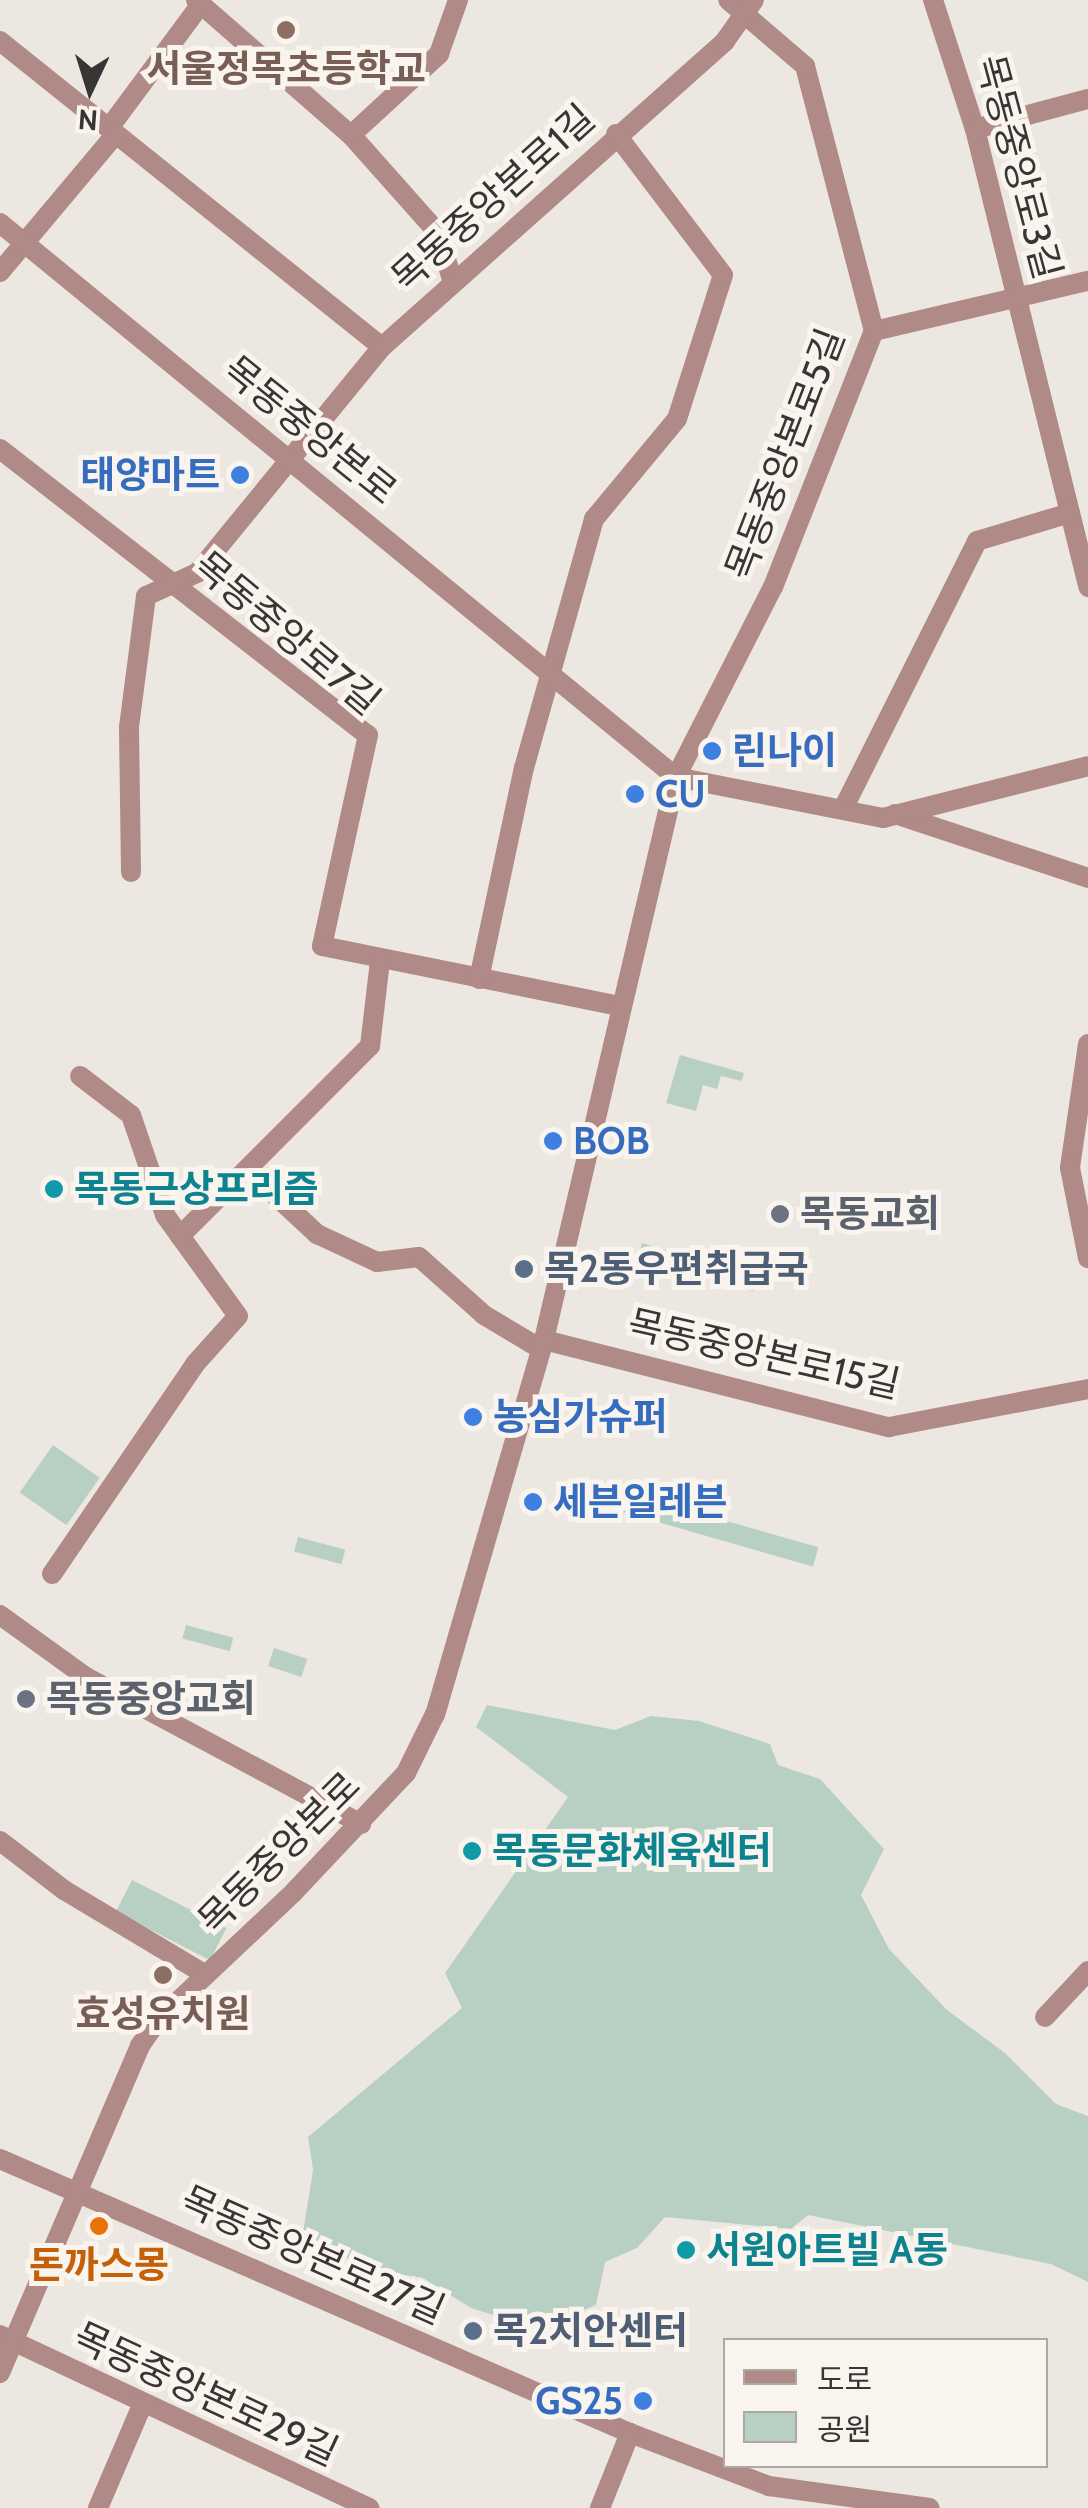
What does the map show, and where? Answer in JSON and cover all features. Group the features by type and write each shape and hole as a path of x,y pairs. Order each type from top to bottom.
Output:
{"street":[{"path":"352,135 439,54 458,0"},
{"name":"목동중앙본로5길","path":"676,777 773,587 874,331 805,66 749,8 728,0"},
{"name":"목동중앙로3길","path":"933,0 975,129 1088,587"},
{"path":"0,272 113,131 198,2 352,135 439,234 452,280"},
{"name":"목동중앙본로1길","path":"131,872 135,662 146,596 196,573 382,347 452,280 725,41 749,8"},
{"path":"0,41 382,347"},
{"path":"975,129 1088,99"},
{"path":"479,979 548,677 594,519 677,419 724,275 616,134"},
{"name":"목동중앙본로","path":"0,222 548,677 676,777 542,1344 435,1714 406,1773 361,1824 140,2046 7,2338 0,2373"},
{"path":"874,331 1088,281"},
{"name":"목동중앙로7길","path":"0,450 368,735 322,946 380,961"},
{"path":"843,809 977,541 1070,513"},
{"path":"895,814 1088,766"},
{"path":"676,777 843,809 895,814 1088,878"},
{"path":"180,1236 370,1046 380,961 620,1006"},
{"path":"1088,1044 1079,1169 1088,1258"},
{"path":"52,1574 194,1364 238,1316 165,1216 131,1115 80,1076"},
{"path":"247,1169 317,1234 377,1262 418,1258 484,1315 542,1344"},
{"name":"목동중앙본로15길","path":"542,1344 889,1427 1088,1389"},
{"path":"0,1615 86,1677 361,1824"},
{"path":"0,1841 64,1890 206,1976"},
{"path":"1046,2018 1088,1971"},
{"name":"목동중앙본로27길","path":"0,2159 630,2434 769,2486 930,2508"},
{"name":"목동중앙본로29길","path":"7,2338 369,2508"},
{"path":"98,2508 143,2403"},
{"path":"600,2508 630,2434"},
{"path":"760,2508 769,2486"}],"green space":[{"path":"680,1055 744,1073 742,1081 721,1076 717,1089 703,1085 696,1111 666,1103"},
{"path":"642,1243 698,1259 693,1277 636,1269"},
{"path":"706,1260 758,1275 753,1291 701,1276"},
{"path":"53,1445 100,1478 66,1525 20,1493"},
{"path":"629,1493 818,1547 813,1567 623,1512"},
{"path":"298,1537 345,1550 341,1564 294,1551"},
{"path":"186,1625 233,1638 230,1651 182,1639"},
{"path":"274,1648 307,1659 301,1677 268,1666"},
{"path":"487,1705 615,1730 651,1716 699,1721 770,1744 778,1765 820,1779 884,1849 861,1895 889,1949 947,2010 1005,2053 1056,2104 1088,2116 1088,2282 1051,2264 808,2215 791,2229 665,2217 637,2248 605,2262 596,2305 538,2329 471,2308 423,2278 372,2270 302,2239 313,2170 308,2137 462,2008 445,1973 568,1797 476,1727"},
{"path":"132,1880 226,1928 210,1960 116,1912"}],"place":[{"name":"서울정목초등학교","path":"286,30"},
{"name":"태양마트","path":"240,475"},
{"name":"린나이","path":"712,751"},
{"name":"CU","path":"635,794"},
{"name":"BOB","path":"553,1141"},
{"name":"목동근상프리즘","path":"54,1189"},
{"name":"목동교회","path":"780,1214"},
{"name":"목2동우편취급국","path":"524,1269"},
{"name":"농심가슈퍼","path":"473,1417"},
{"name":"세븐일레븐","path":"533,1502"},
{"name":"목동중앙교회","path":"26,1699"},
{"name":"목동문화체육센터","path":"472,1851"},
{"name":"효성유치원","path":"163,1975"},
{"name":"돈까스몽","path":"99,2226"},
{"name":"서원아트빌 A동","path":"686,2250"},
{"name":"목2치안센터","path":"473,2331"},
{"name":"GS25","path":"643,2401"}]}
